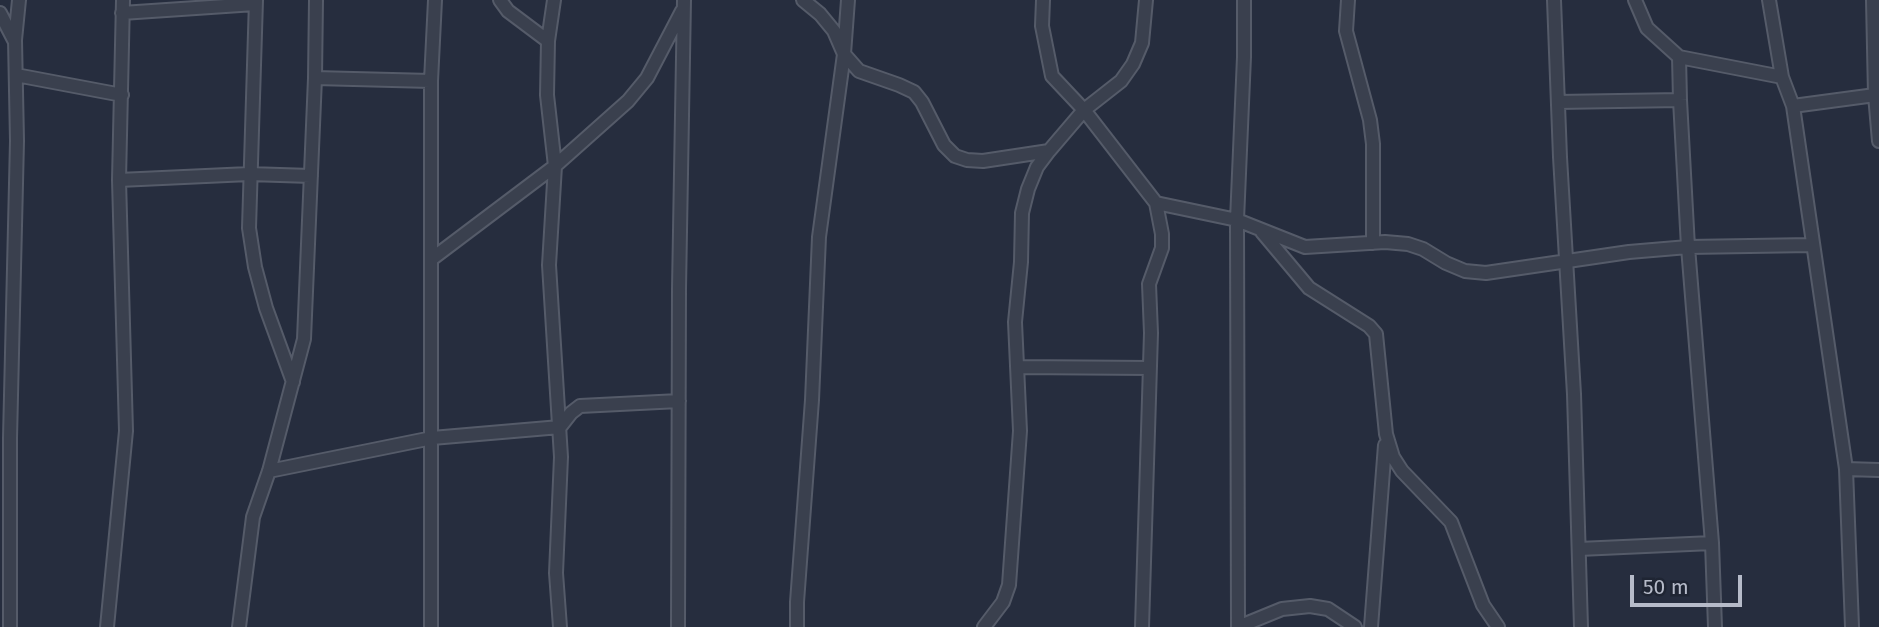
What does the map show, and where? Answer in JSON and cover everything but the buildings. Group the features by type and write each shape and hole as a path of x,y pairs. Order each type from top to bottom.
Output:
{"street":[{"path":"10,627 6,558 5,438 15,40 19,0"},
{"path":"239,627 253,517 269,471 304,339 312,176 316,0"},
{"path":"431,627 431,81 435,0"},
{"path":"500,0 508,11 548,41"},
{"path":"554,0 548,41 547,95 555,166 549,265 561,484 556,573 560,627"},
{"path":"803,0 820,14 834,31 844,54 859,71 914,92 944,145 955,156 983,161 1049,151"},
{"path":"797,627 812,400 819,237 844,54 848,0"},
{"path":"1043,0 1042,26 1052,76 1084,110 1157,203 1162,234 1162,248 1149,284 1150,368 1142,627"},
{"path":"984,627 1003,602 1009,585 1020,431 1015,322 1021,262 1022,213 1037,167 1084,110 1121,80 1133,64 1142,43 1146,0"},
{"path":"1244,0 1237,220 1238,627 1282,609 1310,606 1328,609 1355,627"},
{"path":"1348,0 1346,31 1370,120 1373,144 1373,243"},
{"path":"1554,0 1574,394 1581,627"},
{"path":"1635,0 1647,28 1679,57 1782,77"},
{"path":"1769,0 1782,77 1793,106 1811,245 1846,469 1852,627"},
{"path":"1873,0 1877,29 1875,95 1879,141"},
{"path":"107,627 126,431 119,180 123,6 255,2 249,228 255,267 266,308 293,383"},
{"path":"433,258 555,166 628,101 647,78 684,4"},
{"path":"678,627 684,4"},
{"path":"0,13 15,40"},
{"path":"1679,57 1689,247 1712,543 1715,627"},
{"path":"16,75 122,95"},
{"path":"315,78 431,81"},
{"path":"1793,106 1875,95"},
{"path":"1558,102 1680,100"},
{"path":"119,180 249,174 312,176"},
{"path":"1157,203 1237,220 1305,247 1408,244 1465,271 1486,273 1605,255 1689,247 1811,245"},
{"path":"1259,229 1309,288 1369,326 1376,334 1386,434 1371,627"},
{"path":"1017,367 1150,368"},
{"path":"269,471 432,438 559,427 580,407 679,401"},
{"path":"1386,434 1393,457 1402,471 1451,522 1483,605 1498,627"},
{"path":"1846,469 1879,470"},
{"path":"1579,549 1712,543"}]}
